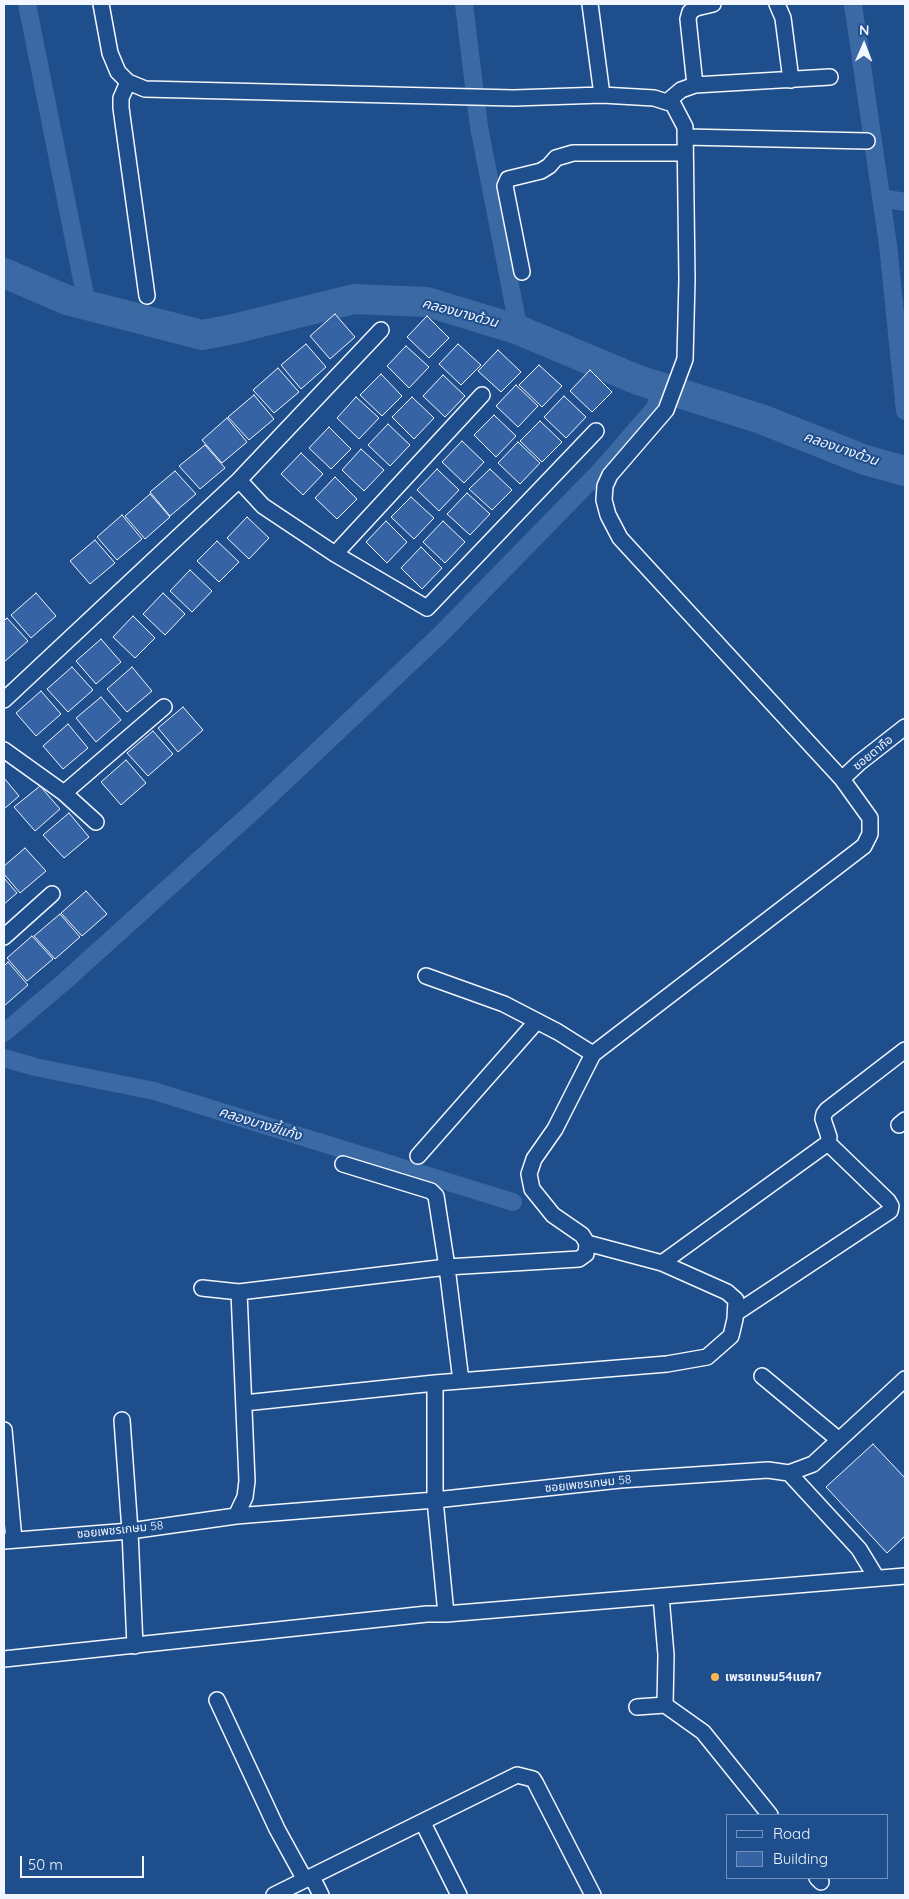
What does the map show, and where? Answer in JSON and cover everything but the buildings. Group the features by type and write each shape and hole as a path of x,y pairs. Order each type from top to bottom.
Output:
{"street":[{"path":"101,4 110,53 118,72 128,82 146,89 514,98 602,95 654,98 673,104 685,128 687,280 684,359 666,410 610,475 605,486 604,500 608,515 620,538 842,779 870,818 870,834 864,846 593,1054 555,1129 534,1159 529,1174 532,1189 554,1215 582,1235 587,1244 586,1254 579,1259 448,1267 239,1292 202,1288"},
{"path":"590,4 602,95"},
{"path":"695,85 688,20 690,12 696,8 713,4"},
{"path":"778,4 783,18 790,80"},
{"path":"668,101 682,90 695,85 830,77"},
{"path":"128,82 121,98 121,108 147,296"},
{"path":"685,137 867,141"},
{"path":"522,272 505,186 508,179 540,171 549,166 556,158 573,153 685,153"},
{"path":"4,700 239,480 381,330"},
{"path":"336,554 482,395"},
{"path":"239,480 263,506 336,554 427,608 596,431"},
{"path":"64,793 164,706"},
{"name":"ซอยตากือ","path":"842,779 859,763 905,727"},
{"path":"4,750 64,793 96,822"},
{"path":"4,937 52,894"},
{"path":"426,976 504,1004 558,1032 593,1054"},
{"path":"418,1156 537,1021"},
{"path":"736,1313 890,1211 891,1206 888,1201 828,1144 823,1120 826,1110 905,1050"},
{"path":"662,1263 828,1144"},
{"path":"343,1164 430,1191 436,1196 448,1267 460,1382"},
{"path":"244,1403 435,1383 667,1364 707,1357 731,1336 736,1313 736,1300 727,1292 662,1263 587,1244"},
{"path":"236,1516 245,1497 247,1481 239,1292"},
{"path":"762,1376 839,1440"},
{"name":"ซอยเพชรเกษม 58","path":"9,1540 130,1531 236,1516 434,1500 620,1480 768,1470 789,1473 813,1464 905,1379"},
{"path":"435,1383 434,1500 446,1614"},
{"path":"122,1420 130,1531 135,1646"},
{"path":"4,1430 9,1540"},
{"path":"789,1473 859,1549 876,1577"},
{"path":"4,1659 427,1614 446,1614 905,1576"},
{"path":"661,1596 666,1655 665,1705"},
{"path":"216,1700 278,1830 321,1895"},
{"path":"637,1707 665,1705 702,1732 769,1814"},
{"path":"274,1895 517,1775 533,1779 593,1895"},
{"path":"423,1823 459,1895"}],"waterway":[{"path":"27,4 87,305"},
{"path":"464,4 479,127 519,331"},
{"path":"853,4 888,245 905,411"},
{"path":"881,198 905,202"},
{"name":"คลองบางด้วน","path":"4,273 67,300 202,335 354,299 427,302 516,329 638,380 761,419 865,460 905,471"},
{"path":"4,1033 65,981 261,804 440,635 603,468 655,408 661,387"},
{"name":"คลองบางขี้แก้ง","path":"4,1058 35,1067 154,1091 513,1202"}],"place":[{"name":"เพรชเกษม54แยก7","path":"715,1677"}]}
